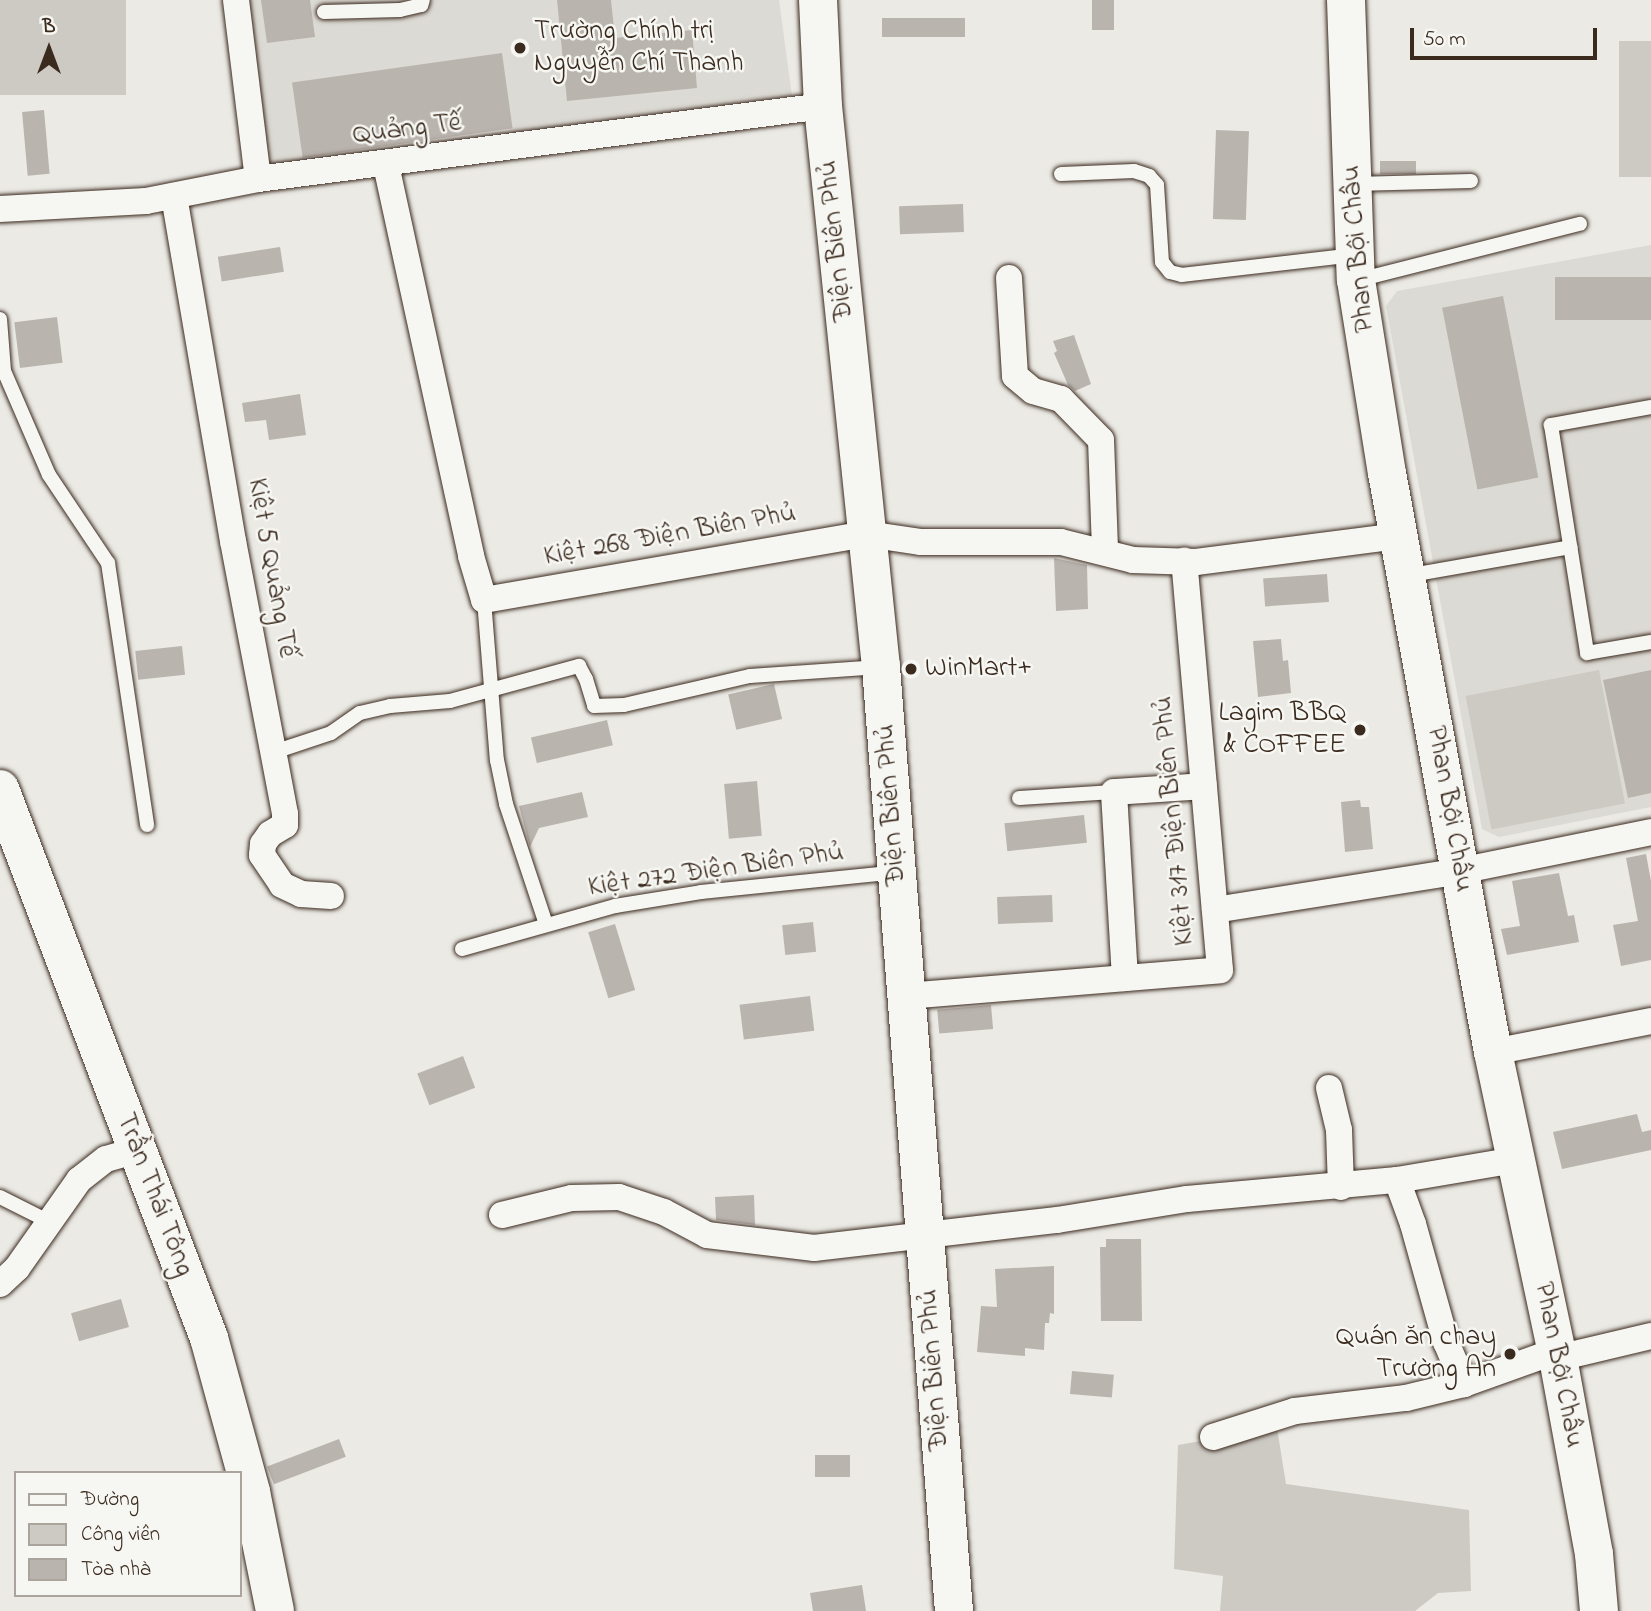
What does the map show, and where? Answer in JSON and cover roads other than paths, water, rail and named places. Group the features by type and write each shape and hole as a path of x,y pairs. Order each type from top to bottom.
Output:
{"street":[{"path":"236,0 258,179"},
{"name":"Điện Biên Phủ","path":"818,0 823,106 881,667 954,1611"},
{"name":"Phan Bội Châu","path":"1346,0 1356,267 1406,576 1493,1052 1557,1354 1594,1554 1599,1611"},
{"name":"Quảng Tế","path":"0,209 174,196 258,179 386,165 823,106"},
{"path":"386,165 471,556 484,600"},
{"name":"Kiệt 5 Quảng Tế","path":"174,196 285,825 270,834 263,844 262,855 282,885 301,894 331,897"},
{"path":"1009,278 1015,376 1034,391 1061,399 1101,439 1105,551"},
{"name":"Kiệt 268 Điện Biên Phủ","path":"484,600 867,534 921,542 1061,542 1133,560 1184,561 1399,536"},
{"name":"Kiệt 317 Điện Biên Phủ","path":"906,996 1220,970 1184,561"},
{"path":"1125,978 1114,792 1204,786"},
{"name":"Trần Thái Tông","path":"0,789 209,1338 251,1492 275,1611"},
{"path":"1215,910 1460,871 1651,832"},
{"path":"1493,1052 1651,1021"},
{"path":"1329,1087 1339,1130 1341,1186"},
{"path":"0,1284 17,1268 65,1196 95,1166 106,1159 137,1150"},
{"path":"502,1215 572,1198 619,1197 664,1212 706,1235 814,1248 1057,1220 1187,1199 1396,1180 1516,1160"},
{"path":"1396,1180 1413,1224 1446,1342 1464,1384"},
{"path":"1213,1437 1295,1411 1406,1398 1464,1384 1557,1354 1651,1336"}],"lane":[{"path":"324,12 400,10 421,5 423,0"},
{"path":"1061,174 1134,171 1149,176 1157,185 1162,262 1170,272 1182,275 1356,267 1580,224"},
{"path":"1353,184 1471,181"},
{"path":"0,319 4,371 49,475 108,563 147,825"},
{"path":"1651,407 1551,425 1587,653 1651,642"},
{"path":"1406,576 1570,547"},
{"path":"484,600 494,689 497,760 506,804 546,924"},
{"path":"274,752 331,733 359,713 390,706 450,701 579,666 594,706 624,705 750,676 881,667"},
{"path":"1019,798 1114,792"},
{"name":"Kiệt 272 Điện Biên Phủ","path":"462,949 615,906 701,892 897,872"},
{"path":"0,1197 48,1221"}],"place":[{"name":"Trường Chính trị Nguyễn Chí Thanh","path":"520,48"},
{"name":"WinMart+","path":"911,669"},
{"name":"Lagim BBQ & COFFEE","path":"1360,730"},
{"name":"Quán ăn chay Trường An","path":"1510,1354"}]}
